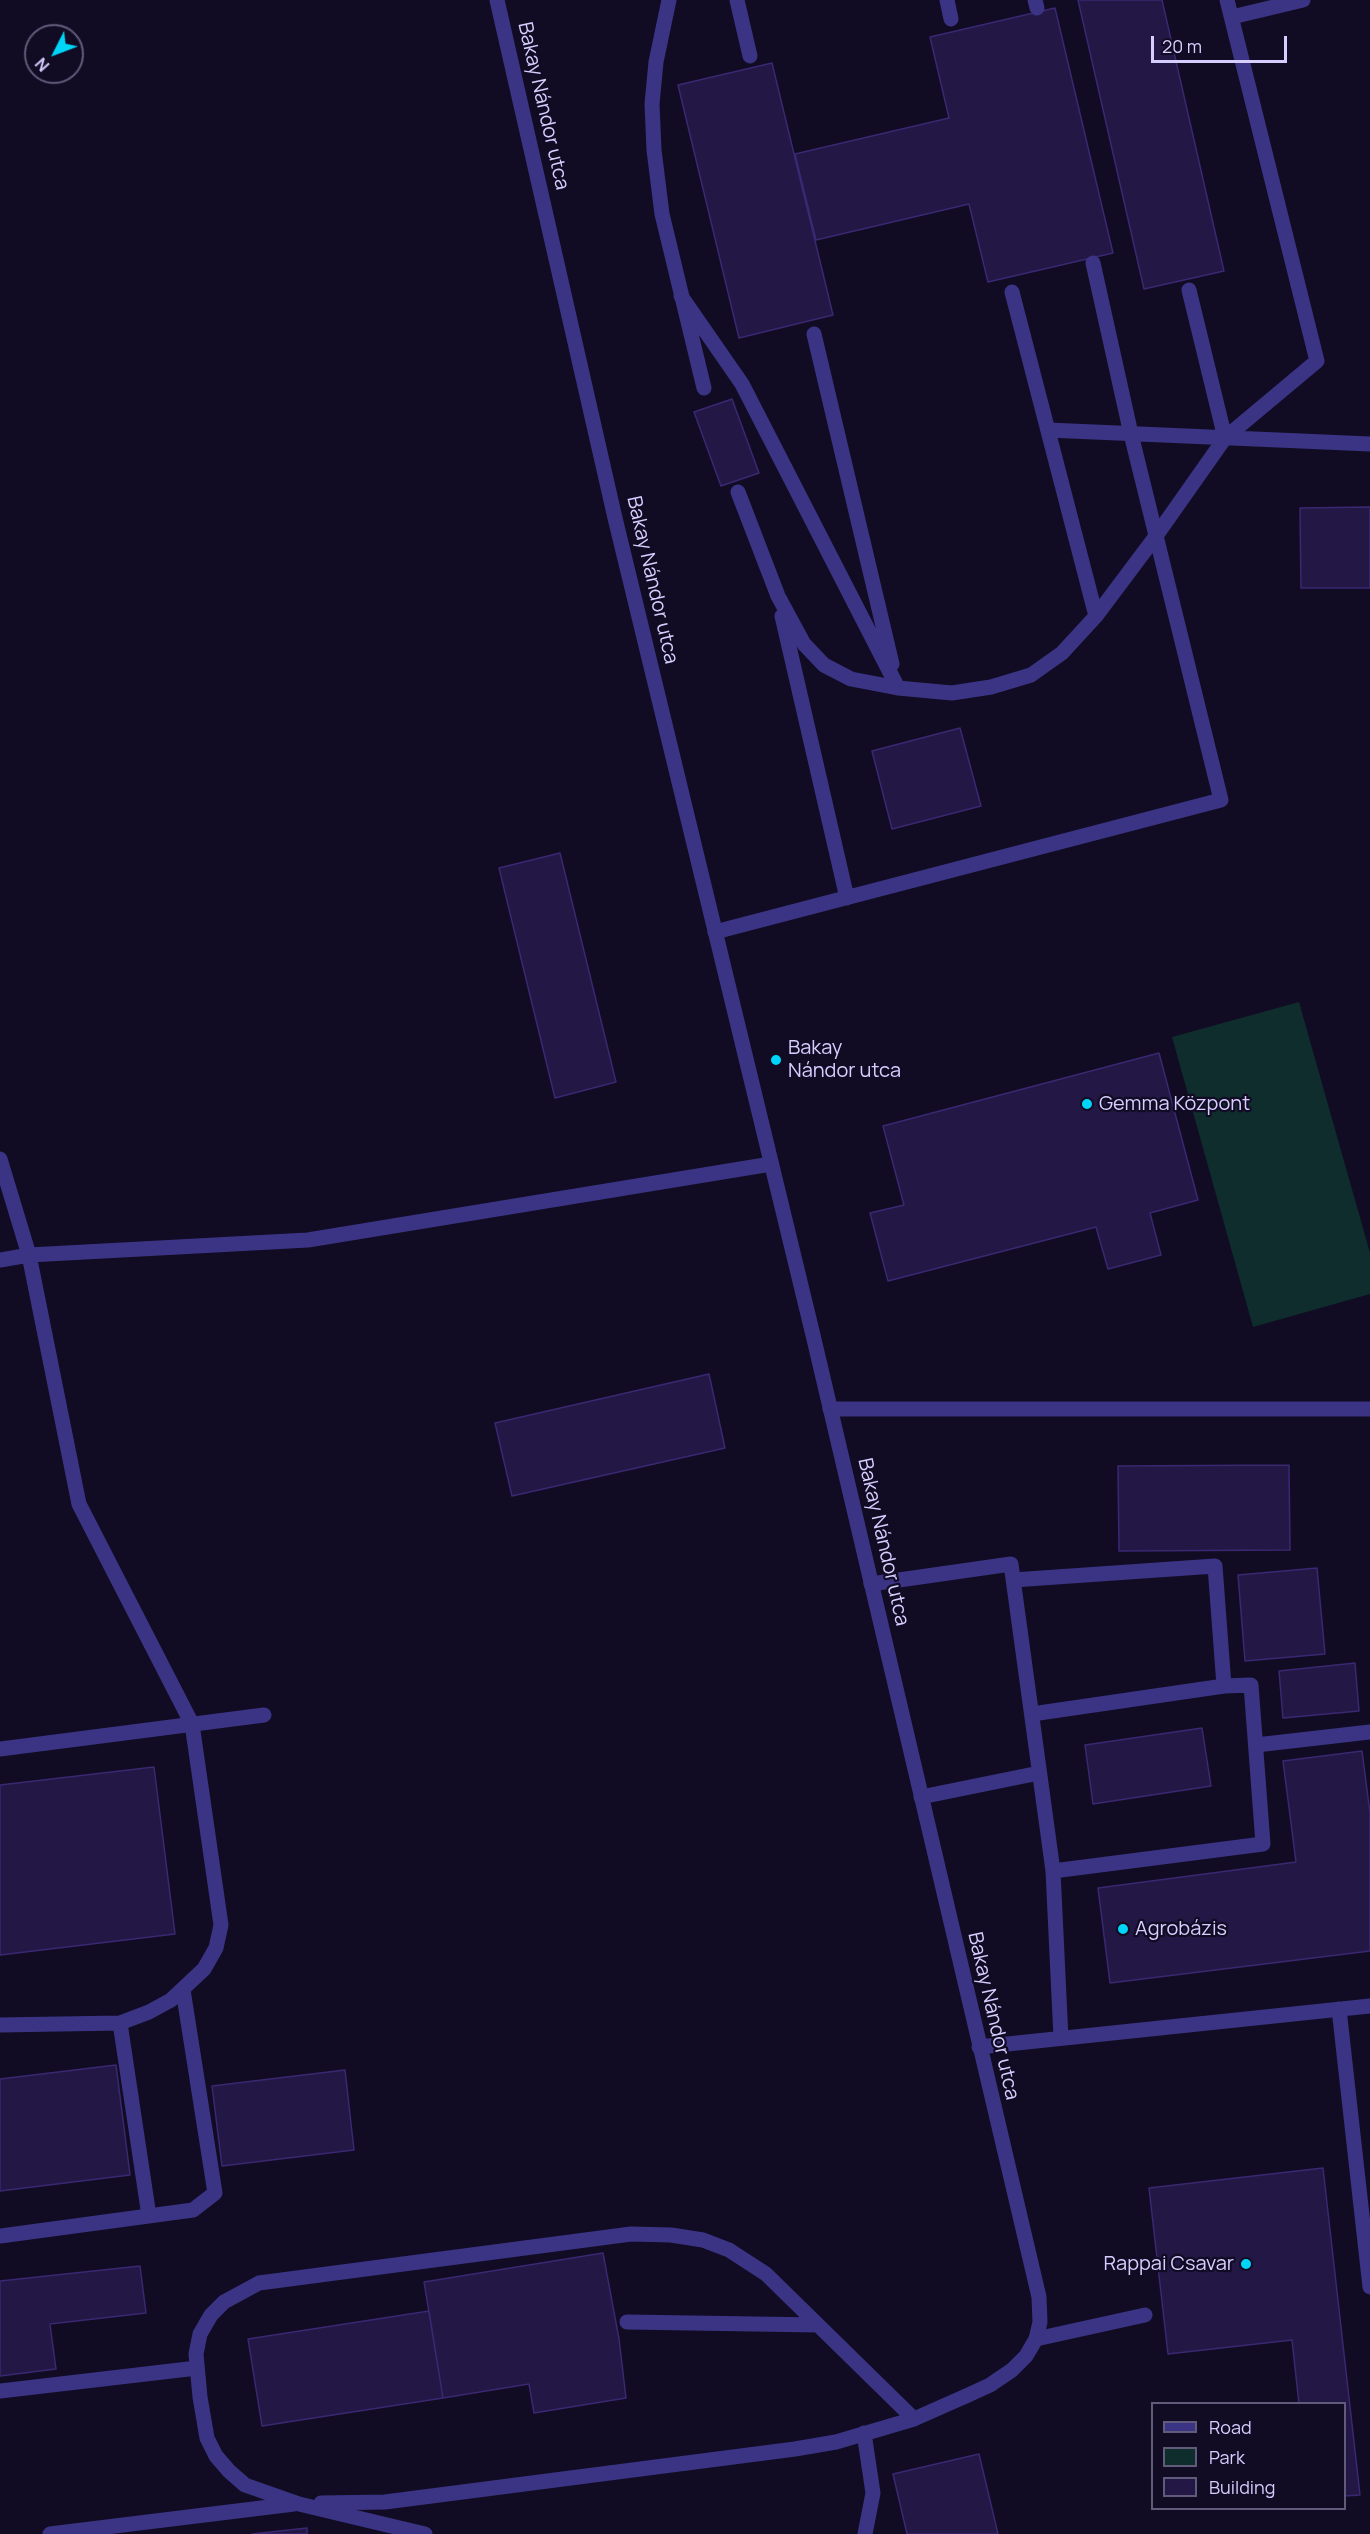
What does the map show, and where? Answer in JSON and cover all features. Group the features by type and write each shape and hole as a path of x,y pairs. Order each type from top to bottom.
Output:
{"street":[{"name":"Bakay Nándor utca","path":"299,2504 385,2502 795,2450 914,2419 990,2385 1012,2370 1026,2356 1036,2339 1040,2322 1039,2297 830,1409 613,506 497,0"},
{"path":"669,0 656,62 652,104 654,150 662,214 704,388"},
{"path":"737,0 750,56"},
{"path":"947,0 951,19"},
{"path":"777,596 804,644 824,665 850,679 898,688 952,693 991,687 1031,675 1062,653 1096,616 1225,438 1317,361 1227,0"},
{"path":"1232,17 1303,0"},
{"path":"715,932 1221,800 1131,434 1093,262"},
{"path":"1189,290 1225,438"},
{"path":"1012,292 1096,616"},
{"path":"681,296 742,384 898,688"},
{"path":"814,334 898,688"},
{"path":"1048,430 1370,444"},
{"path":"738,492 777,596 848,898"},
{"path":"0,1159 29,1256 80,1504 192,1724 221,1925 216,1948 204,1969 183,1990 149,2013 120,2023 0,2025"},
{"path":"0,1260 29,1256 308,1240 771,1164"},
{"path":"830,1409 1370,1409"},
{"path":"871,1584 1011,1564 1053,1871 1061,2038"},
{"path":"1013,1580 1215,1566 1224,1686"},
{"path":"1032,1714 1224,1686 1251,1685 1263,1844 1053,1871"},
{"path":"0,1749 264,1715"},
{"path":"1256,1745 1370,1732"},
{"path":"921,1797 1040,1773"},
{"path":"0,2236 193,2210 215,2193 183,1990"},
{"path":"979,2047 1370,2006"},
{"path":"1339,2009 1370,2287"},
{"path":"120,2023 149,2216"},
{"path":"425,2534 299,2504 245,2486 216,2456 207,2438 196,2354 201,2334 211,2315 224,2302 260,2283 631,2234 671,2235 703,2241 729,2250 766,2274 914,2419"},
{"path":"1036,2339 1145,2315"},
{"path":"627,2322 818,2325"},
{"path":"0,2391 197,2368"},
{"path":"864,2433 873,2493 865,2534"},
{"path":"50,2534 299,2504"}],"green space":[{"path":"1299,1002 1370,1253 1370,1294 1253,1327 1172,1037"}],"building":[{"path":"1078,0 1162,0 1224,271 1144,289"},
{"path":"1055,8 1113,253 988,282 969,204 816,240 795,154 949,118 930,37"},
{"path":"772,63 833,315 739,338 678,85"},
{"path":"732,399 759,473 721,486 694,412"},
{"path":"1370,507 1370,588 1301,588 1300,508"},
{"path":"960,728 981,806 892,829 872,751"},
{"path":"560,853 616,1082 555,1098 499,868"},
{"path":"1159,1053 1198,1200 1150,1213 1161,1255 1108,1269 1096,1227 888,1281 870,1213 904,1205 883,1126"},
{"path":"709,1374 725,1448 512,1496 495,1423"},
{"path":"1289,1465 1290,1550 1119,1551 1118,1466"},
{"path":"1317,1568 1325,1654 1245,1661 1238,1575"},
{"path":"1355,1663 1359,1711 1283,1718 1279,1671"},
{"path":"1202,1728 1211,1786 1093,1804 1085,1745"},
{"path":"1362,1751 1370,1813 1370,1951 1110,1983 1098,1888 1296,1862 1283,1761"},
{"path":"154,1767 175,1934 0,1955 0,1785"},
{"path":"116,2065 130,2175 0,2191 0,2079"},
{"path":"345,2070 354,2150 222,2166 212,2086"},
{"name":"Rappai Csavar","path":"1323,2168 1360,2495 1346,2496 1346,2402 1299,2402 1292,2340 1168,2354 1149,2188"},
{"path":"603,2253 619,2339 626,2398 534,2413 529,2384 443,2398 424,2282"},
{"path":"140,2266 146,2313 50,2324 56,2369 0,2376 0,2281"},
{"path":"429,2311 443,2398 262,2426 248,2339"},
{"path":"979,2454 998,2534 907,2534 893,2474"},
{"path":"307,2528 307,2534 252,2534"}],"place":[{"name":"Bakay Nándor utca","path":"776,1060"},
{"name":"Gemma Központ","path":"1087,1104"},
{"name":"Agrobázis","path":"1123,1929"},
{"name":"Rappai Csavar","path":"1246,2264"}]}
